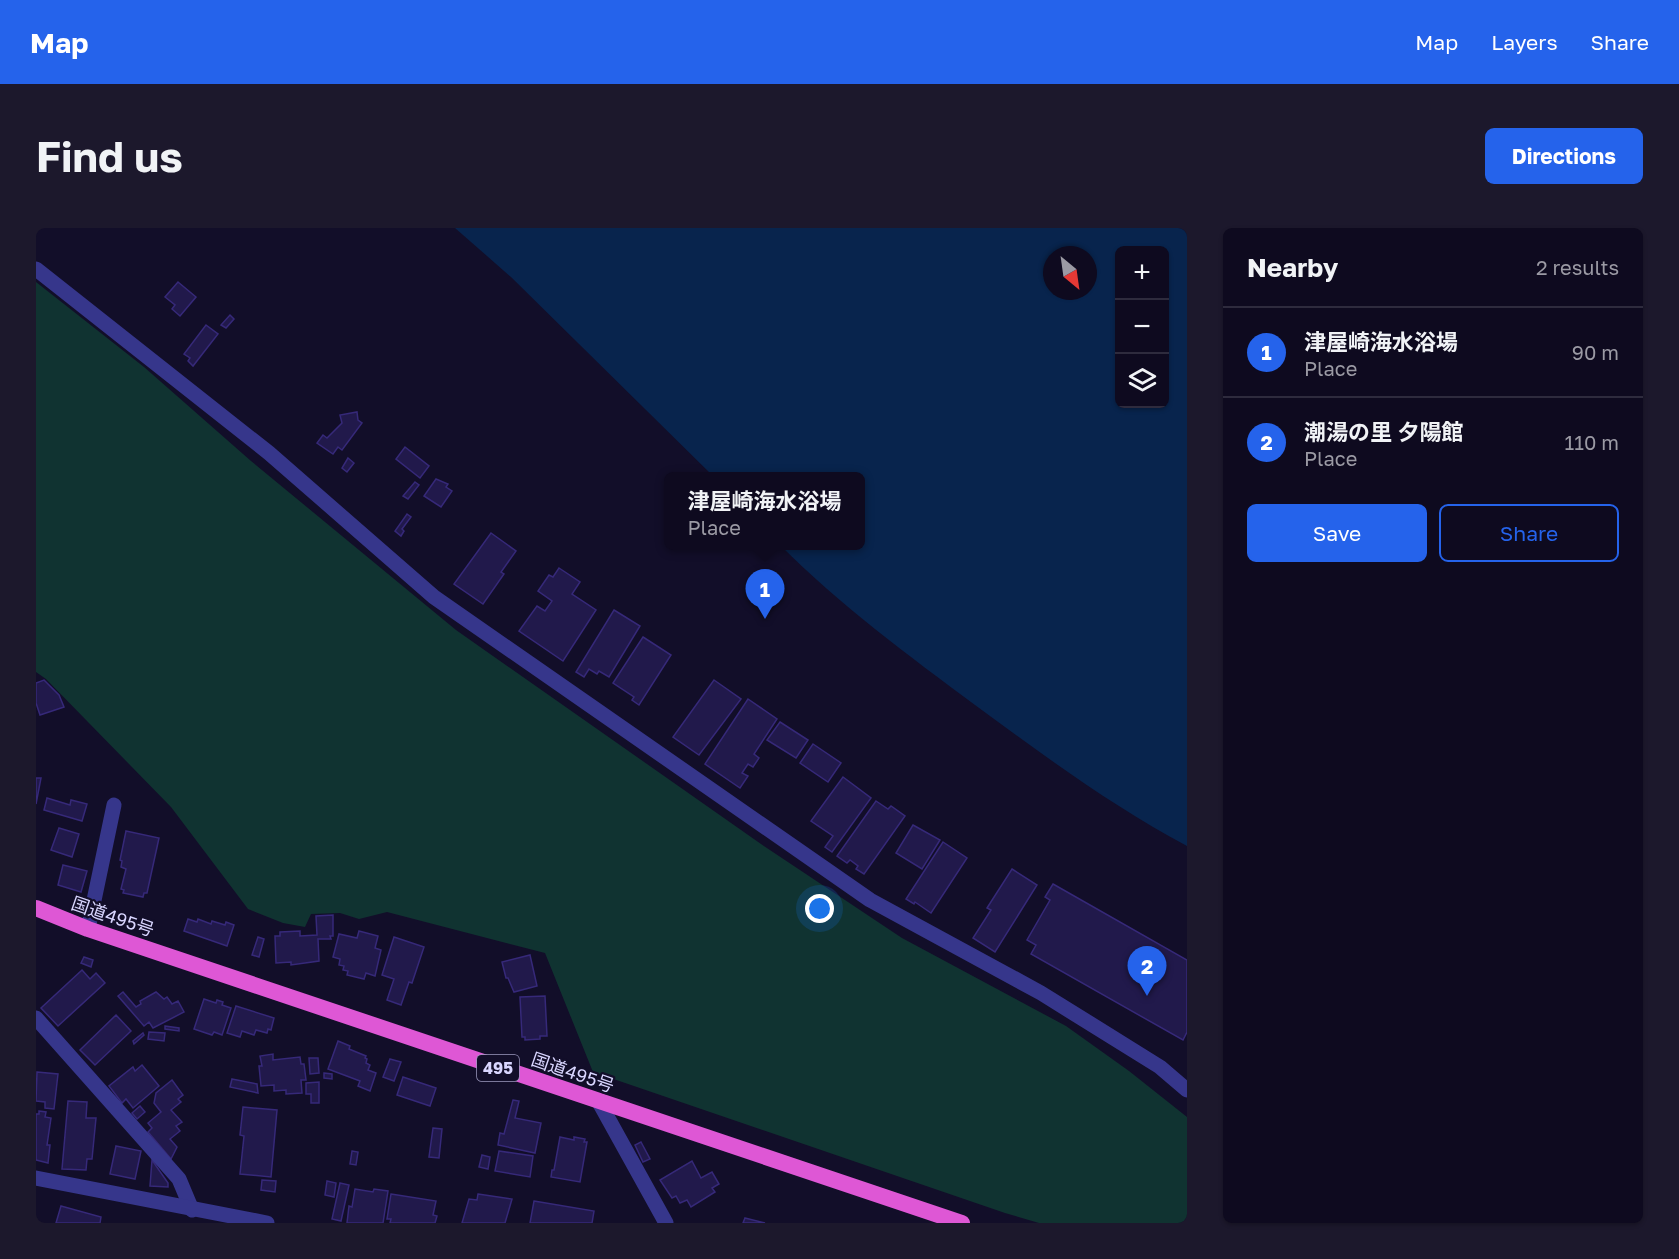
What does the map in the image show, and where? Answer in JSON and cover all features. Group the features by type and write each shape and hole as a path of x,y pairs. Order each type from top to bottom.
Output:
{"highway":[{"name":"国道495号","path":"36,908 88,929 962,1223"}],"street":[{"path":"36,269 269,453 434,597 870,900 1041,993 1160,1067 1187,1090"},
{"path":"88,929 114,805"},
{"path":"36,1018 179,1179 192,1210"},
{"path":"599,1102 666,1223"},
{"path":"36,1178 192,1210 220,1219 267,1223"}],"green space":[{"path":"36,282 144,367 251,461 456,630 761,844 902,938 1066,1026 1129,1071 1187,1117 1187,1223 1039,1223 593,1072 545,953 387,912 359,919 340,913 311,914 305,927 283,923 248,909 171,807 46,679 36,672"}],"water":[{"path":"455,228 1187,228 1187,846 1105,797 975,705 850,609 785,550 865,550 865,472 709,472 511,277"}],"building":[{"path":"178,282 196,297 180,316 172,309 175,305 165,297"},
{"path":"230,315 234,319 226,328 221,325"},
{"path":"206,325 218,334 193,366 188,361 190,358 184,354"},
{"path":"357,412 358,420 362,423 342,450 338,447 333,454 317,443 323,435 327,438 342,423 340,415"},
{"path":"405,447 429,466 420,478 396,459"},
{"path":"348,458 354,463 347,472 342,468"},
{"path":"436,479 448,484 446,487 452,491 441,507 424,496"},
{"path":"415,482 419,485 408,499 403,496"},
{"path":"407,514 411,517 402,529 404,531 401,536 395,531"},
{"path":"491,533 516,551 501,572 504,574 483,604 454,584"},
{"path":"559,568 580,582 572,594 596,610 563,661 519,631 537,606 545,611 552,601 538,591 549,575 553,577"},
{"path":"614,610 640,626 609,677 599,671 597,674 589,669 584,677 576,672"},
{"path":"643,637 671,655 639,705 632,700 634,697 613,683"},
{"path":"44,680 59,695 64,707 40,715 36,703 36,683"},
{"path":"714,680 741,699 699,755 673,737"},
{"path":"748,699 777,719 754,754 759,758 753,767 748,764 742,773 748,776 740,788 705,764"},
{"path":"780,722 808,740 796,758 767,740"},
{"path":"813,744 841,763 828,782 800,763"},
{"path":"843,777 871,798 832,852 825,847 833,836 811,821"},
{"path":"36,778 41,778 36,804"},
{"path":"47,798 70,805 71,800 87,804 82,821 44,810"},
{"path":"876,801 888,809 891,806 905,816 864,874 856,869 858,866 850,860 847,863 837,856"},
{"path":"913,825 940,840 922,869 896,853"},
{"path":"59,828 79,834 72,857 51,850"},
{"path":"126,831 159,838 147,893 144,893 143,897 123,893 124,890 121,889 126,869 121,867 122,861 120,860"},
{"path":"943,842 967,858 931,913 906,899"},
{"path":"63,865 87,871 81,892 58,885"},
{"path":"1012,869 1037,885 995,952 973,938 991,910 987,908"},
{"path":"1053,884 1187,960 1187,1032 1183,1040 1031,954 1036,945 1027,940 1050,900 1045,897"},
{"path":"333,915 333,936 330,936 331,939 318,939 319,961 291,965 291,962 276,963 275,936 280,936 280,932 300,931 300,936 317,935 316,916"},
{"path":"188,919 197,922 198,919 211,924 212,921 234,925 227,946 184,931"},
{"path":"359,931 378,936 375,948 381,950 375,976 366,973 364,979 347,975 348,971 343,970 344,966 339,965 340,959 333,957 339,934 357,938"},
{"path":"258,937 264,939 259,957 252,955"},
{"path":"394,937 424,947 412,983 409,982 401,1005 387,1000 394,979 382,975"},
{"path":"530,955 537,986 514,992 506,978 502,962"},
{"path":"84,957 93,960 91,967 81,963"},
{"path":"82,970 90,979 96,973 105,983 58,1026 41,1008"},
{"path":"123,992 136,1007 141,1004 140,1001 156,992 164,999 167,997 172,1004 178,1001 184,1012 153,1028 149,1022 144,1026 118,996"},
{"path":"545,996 547,1036 525,1040 525,1037 522,1037 520,997"},
{"path":"204,999 216,1003 217,1000 223,1002 222,1005 231,1008 222,1035 214,1032 212,1035 194,1029"},
{"path":"236,1006 274,1018 271,1030 268,1029 267,1033 256,1030 254,1035 242,1031 240,1037 227,1033"},
{"path":"116,1015 131,1031 95,1065 80,1050"},
{"path":"165,1026 179,1028 179,1031 165,1029"},
{"path":"149,1032 165,1033 164,1041 148,1039"},
{"path":"143,1033 144,1035 134,1044 133,1041"},
{"path":"338,1041 350,1046 349,1049 366,1056 366,1063 370,1065 368,1070 376,1073 370,1091 358,1086 360,1081 328,1069"},
{"path":"273,1054 273,1060 300,1057 301,1064 304,1064 306,1080 301,1080 302,1093 286,1094 286,1090 274,1091 274,1085 261,1086 260,1056"},
{"path":"309,1058 318,1058 319,1073 310,1074"},
{"path":"390,1059 401,1062 394,1081 383,1077"},
{"path":"142,1065 159,1086 133,1108 126,1099 122,1103 109,1086 133,1067 135,1071"},
{"path":"37,1072 58,1074 54,1109 45,1108 45,1102 36,1101"},
{"path":"324,1073 332,1074 332,1079 324,1078"},
{"path":"403,1077 436,1088 430,1106 397,1095"},
{"path":"232,1079 257,1084 258,1093 230,1087"},
{"path":"172,1080 183,1095 178,1099 181,1102 171,1110 182,1122 176,1126 180,1131 170,1139 177,1147 171,1159 148,1132 152,1128 148,1123 161,1112 154,1103 156,1093"},
{"path":"319,1082 319,1103 311,1103 311,1094 306,1094 306,1083"},
{"path":"513,1100 519,1101 515,1118 541,1123 535,1153 498,1145 500,1133 504,1134"},
{"path":"68,1101 87,1102 86,1118 96,1118 92,1159 87,1159 86,1170 62,1169"},
{"path":"140,1106 145,1112 137,1119 132,1113"},
{"path":"243,1107 277,1110 271,1177 240,1174 244,1136 240,1135"},
{"path":"39,1111 46,1112 45,1117 51,1118 47,1145 50,1145 48,1163 36,1160 36,1114 39,1114"},
{"path":"433,1128 442,1129 439,1158 429,1157"},
{"path":"560,1137 574,1140 574,1137 585,1139 584,1142 587,1142 580,1182 551,1177"},
{"path":"641,1142 650,1159 643,1162 635,1145"},
{"path":"116,1146 141,1151 135,1179 110,1174"},
{"path":"352,1151 358,1152 356,1165 350,1164"},
{"path":"499,1151 533,1156 530,1177 495,1171"},
{"path":"482,1155 490,1157 488,1169 479,1167"},
{"path":"152,1160 168,1183 168,1187 150,1186"},
{"path":"692,1161 701,1178 712,1172 719,1184 712,1188 715,1192 691,1207 687,1200 680,1203 676,1196 672,1198 660,1180"},
{"path":"262,1180 276,1181 275,1192 261,1190"},
{"path":"327,1181 336,1183 334,1197 325,1195"},
{"path":"340,1183 349,1185 341,1221 332,1219"},
{"path":"355,1189 373,1192 374,1189 388,1191 383,1223 347,1223 349,1206 352,1207"},
{"path":"391,1194 436,1201 433,1215 437,1216 435,1223 390,1223 391,1219 387,1219"},
{"path":"478,1194 512,1199 505,1223 462,1223 469,1199 477,1200"},
{"path":"534,1201 594,1211 592,1223 530,1223"},
{"path":"61,1206 101,1217 100,1223 56,1223"},
{"path":"745,1218 765,1223 743,1223"}],"place":[{"name":"津屋崎海水浴場","path":"765,619"},
{"name":"潮湯の里 夕陽館","path":"1147,996"}]}
